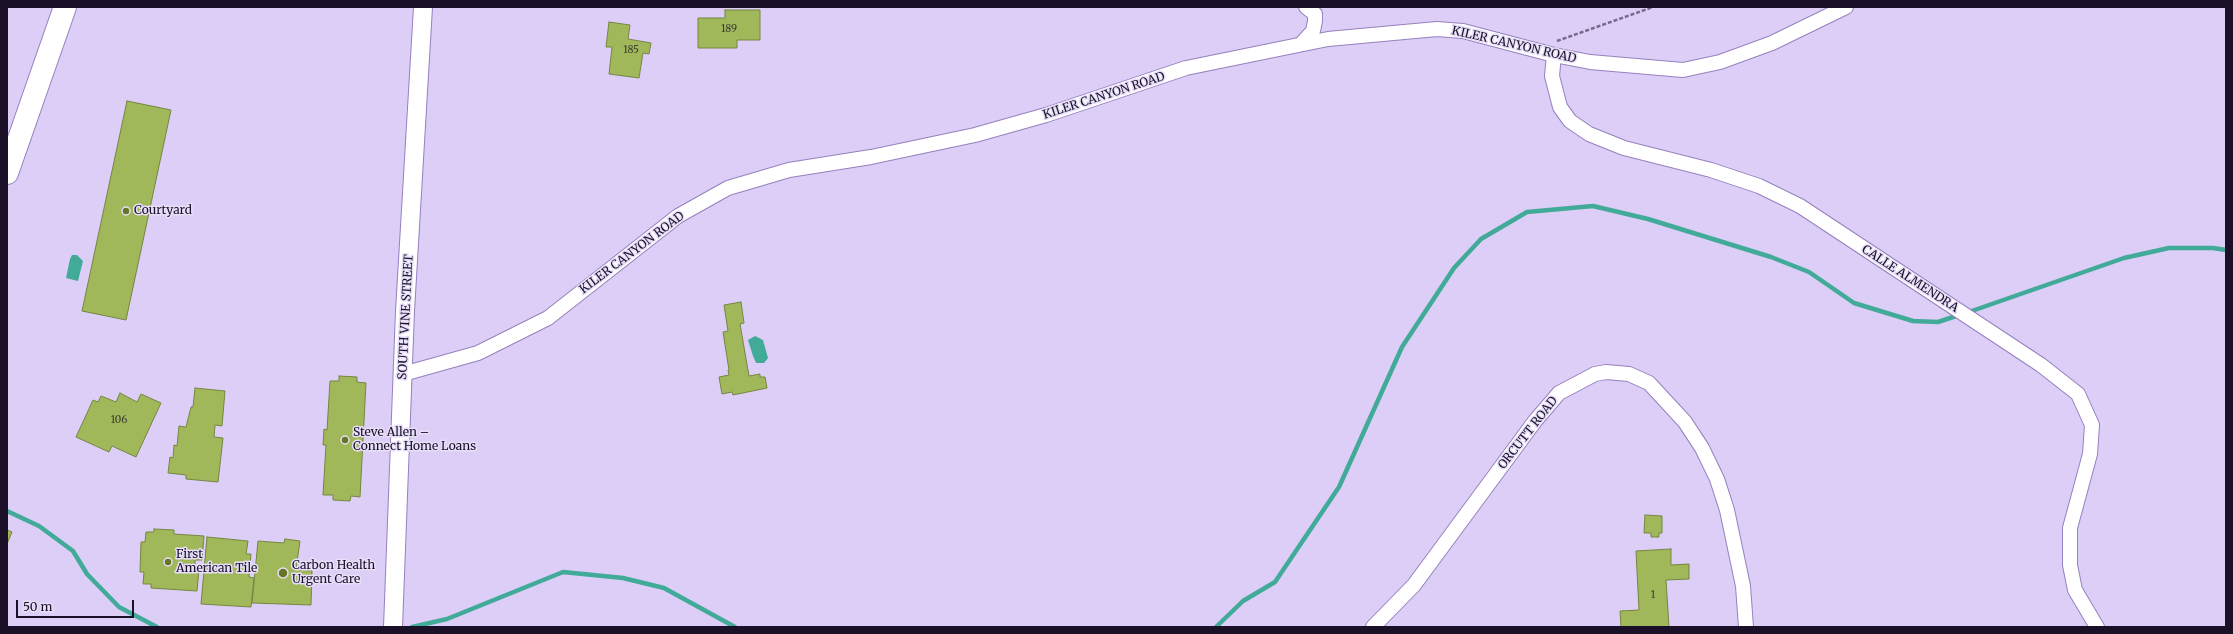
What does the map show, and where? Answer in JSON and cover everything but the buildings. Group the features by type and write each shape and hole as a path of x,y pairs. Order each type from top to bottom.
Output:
{"highway":[{"path":"7,173 65,7"}],"street":[{"name":"SOUTH VINE STREET","path":"393,624 403,374 423,7"},
{"path":"1302,43 1313,32 1315,21 1315,14 1306,7"},
{"name":"KILER CANYON ROAD","path":"403,374 478,353 548,318 678,216 728,188 789,170 871,157 975,135 1046,115 1186,68 1302,43 1408,30 1437,29 1463,31 1554,55 1590,62 1683,70 1720,62 1772,43 1846,7"},
{"name":"CALLE ALMENDRA","path":"1554,55 1552,76 1560,107 1570,121 1588,134 1624,148 1711,170 1759,186 1800,206 2041,365 2078,394 2092,425 2090,454 2070,528 2070,565 2075,590 2098,627"},
{"name":"ORCUTT ROAD","path":"1373,627 1414,585 1535,421 1559,393 1595,374 1606,372 1629,374 1649,383 1686,422 1702,448 1717,479 1727,510 1743,586 1746,627"}],"path":[{"path":"1531,49 1653,7"}],"shaded area":[{"path":"72,255 77,255 83,261 78,281 66,278"},
{"path":"755,336 763,340 768,358 764,363 756,363 753,356 748,340"}],"waterway":[{"path":"1216,627 1243,601 1275,582 1339,487 1402,347 1454,268 1481,239 1527,212 1593,206 1648,219 1771,257 1809,272 1854,303 1913,321 1938,322 1959,315"},
{"path":"1966,313 2124,258 2169,248 2213,248 2226,250"},
{"path":"7,511 39,526 73,551 87,574 119,607 157,627"},
{"path":"412,627 447,619 563,572 623,578 664,588 735,627"}],"place":[{"name":"Courtyard","path":"126,211"},
{"name":"Steve Allen – Connect Home Loans","path":"345,440"},
{"name":"First American Tile","path":"168,562"},
{"name":"Carbon Health Urgent Care","path":"283,573"}]}
